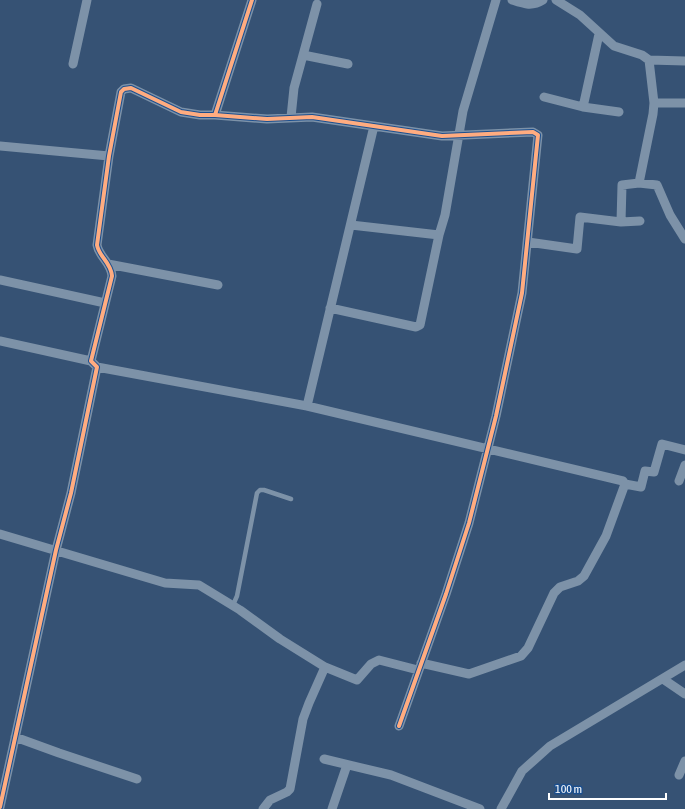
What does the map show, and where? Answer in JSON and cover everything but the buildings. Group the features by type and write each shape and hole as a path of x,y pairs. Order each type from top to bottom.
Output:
{"street":[{"path":"73,64 87,0"},
{"path":"215,115 252,0"},
{"path":"330,308 416,327 420,324 439,235 445,215 463,111 496,0"},
{"path":"512,0 525,5 531,5 543,0"},
{"path":"556,0 580,16 614,46 642,55 649,60 685,61"},
{"path":"291,117 293,96 317,4"},
{"path":"583,107 599,34"},
{"path":"303,54 348,64"},
{"path":"639,183 652,126 654,103 649,60"},
{"path":"0,807 3,774 15,737 56,550 71,493 105,303 112,276 111,269 100,254 97,245 109,156 121,92 124,89 134,89 181,112 200,115 267,119 312,117 442,136 533,132 538,135 522,293 496,416 467,530 399,726"},
{"path":"544,97 583,107 618,112"},
{"path":"654,103 685,103"},
{"path":"307,406 374,126"},
{"path":"0,146 109,156"},
{"path":"621,222 622,185 639,183 657,185 670,215 685,239"},
{"path":"528,242 577,249 580,216 621,222 640,221"},
{"path":"351,224 439,235"},
{"path":"108,264 218,286"},
{"path":"0,280 105,303"},
{"path":"0,341 94,364 307,406 623,481 625,484 641,487 645,471 654,472 662,444 685,450"},
{"path":"679,481 685,465"},
{"path":"0,534 165,583 199,585 233,605 260,623 280,639 325,667 357,680 371,664 378,660 469,674 521,656 525,653 554,592 560,586 578,581 584,576 606,536 625,484"},
{"path":"501,809 522,771 550,746 685,665"},
{"path":"263,809 270,800 288,792 290,789 303,719 325,667"},
{"path":"663,679 685,694"},
{"path":"15,737 59,754 137,779"},
{"path":"324,759 391,775 480,809"},
{"path":"679,775 685,762"},
{"path":"332,809 347,765"}],"lane":[{"path":"233,605 237,596 257,493 260,490 264,490 291,499"}],"cycle path":[{"path":"0,807 56,550 71,493 97,367 91,361 112,276 110,267 100,253 97,245 109,156 121,92 124,89 131,88 181,112 200,115 215,115 252,0"},
{"path":"215,115 267,119 312,117 442,136 533,132 538,135 522,293 496,416 469,523 446,594 399,726"}]}
